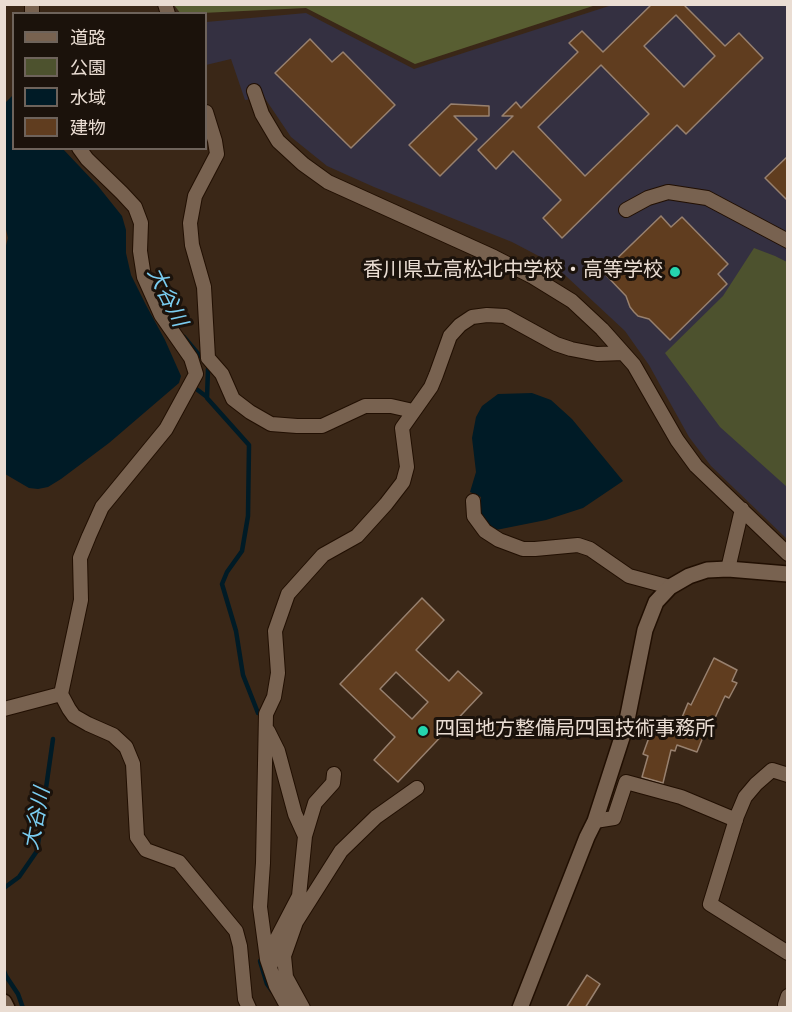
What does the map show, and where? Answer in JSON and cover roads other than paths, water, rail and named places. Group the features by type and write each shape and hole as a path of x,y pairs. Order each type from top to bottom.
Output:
{"street":[{"path":"254,91 262,114 278,141 303,164 328,182 494,257 533,277 572,302 634,365 677,440 696,466 788,554"},
{"path":"207,115 217,154 195,196 190,224 192,245 204,287 208,358 222,374 233,399 271,424 297,426 322,426 365,406 391,406 413,411"},
{"path":"80,150 135,207 141,224 140,262 144,277 161,315 191,358 196,374"},
{"path":"626,210 648,198 668,192 707,198 788,241"},
{"path":"288,1008 270,970 260,907 266,714 274,697 278,673 275,631 288,594 323,555 357,536 403,482 407,467 402,428 430,387 450,336 460,325 472,317 505,316 556,344 597,354 623,353"},
{"path":"208,358 196,374 166,429 102,507 88,536 80,558 81,600 61,694 74,716 113,735 126,747 133,764 137,837 146,849 179,862 236,931 240,946 245,999 249,1008"},
{"path":"473,501 474,516 485,531 499,540 523,549 578,545 590,549 628,576 670,587"},
{"path":"728,569 742,509"},
{"path":"520,1008 595,821 626,725 645,630 656,602 670,587 689,576 707,570 728,569 788,574"},
{"path":"4,709 61,694"},
{"path":"266,728 278,751 295,814 305,836"},
{"path":"788,775 772,770 745,797 710,904 788,953"},
{"path":"270,970 275,942 299,896 305,836 315,803 333,783 334,774"},
{"path":"595,821 614,818 626,782 681,796 736,820"},
{"path":"303,1008 286,977 284,956 296,922 341,851 376,817 417,788"},
{"path":"788,996 785,1005 788,1005"},
{"path":"5,1003 7,1008"}],"water":[{"path":"12,96 12,150 64,150 122,216 126,230 126,253 131,275 181,376 179,383 109,443 61,479 48,487 38,489 29,488 5,474 4,253 8,238 4,221 4,104"},
{"path":"532,393 551,400 572,419 623,481 583,508 546,520 491,531 479,516 481,497 470,492 476,472 472,438 476,417 482,406 498,394"}],"waterway":[{"name":"大谷川","path":"151,277 174,323"},
{"name":"大谷川","path":"184,337 200,356"},
{"path":"208,369 207,398 249,445 248,516 242,551 227,572 222,584 236,631 243,675 258,713"},
{"path":"195,388 207,397"},
{"name":"大谷川","path":"4,888 19,877 37,851 53,739"},
{"path":"260,961 267,984 272,991"},
{"name":"大谷川","path":"4,971 18,994 23,1008"}],"place":[{"name":"香川県立高松北中学校・高等学校","path":"675,272"},
{"name":"四国地方整備局四国技術事務所","path":"423,731"}]}
